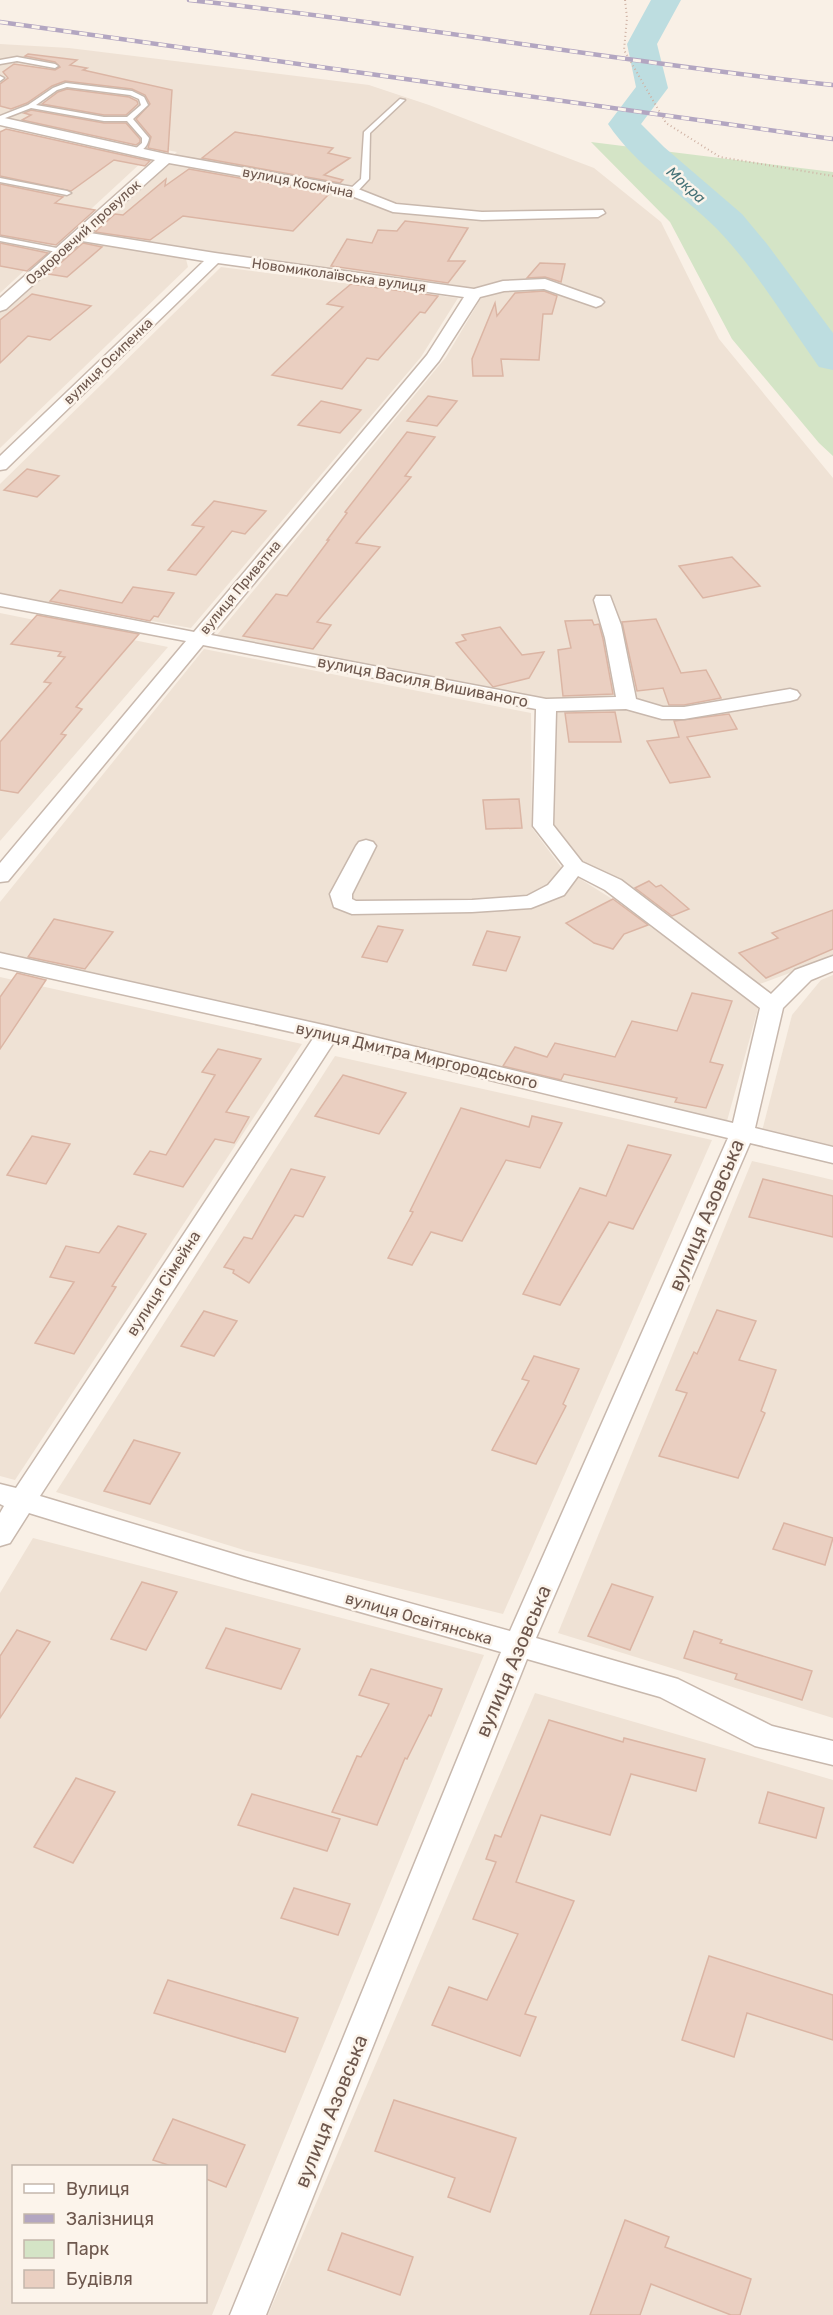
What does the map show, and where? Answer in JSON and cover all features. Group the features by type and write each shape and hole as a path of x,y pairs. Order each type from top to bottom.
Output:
{"street":[{"name":"вулиця Космічна","path":"0,120 166,158 353,191 393,208 482,216 598,213"},
{"name":"Оздоровчий провулок","path":"0,306 166,158"},
{"name":"Новомиколаївська вулиця","path":"79,236 215,258 474,294 503,286 545,284 597,302"},
{"name":"вулиця Осипенка","path":"0,465 215,258"},
{"name":"вулиця Приватна","path":"0,876 434,358 474,294"},
{"name":"вулиця Василя Вишиваного","path":"0,600 546,705 543,826 575,866 613,885 772,1006"},
{"path":"603,600 612,620 617,660 627,704"},
{"path":"546,705 627,704 662,714 684,713 790,695"},
{"path":"366,846 341,894 342,902 352,908 472,906 531,902 556,890 575,866"},
{"name":"вулиця Дмитра Миргородського","path":"0,960 327,1033 833,1155"},
{"path":"772,1006 803,975 833,963"},
{"name":"вулиця Азовська","path":"248,2315 518,1646 742,1133 772,1006"},
{"name":"вулиця Сімейна","path":"0,1535 10,1497 327,1033"},
{"name":"вулиця Освітянська","path":"10,1497 244,1568 668,1687 766,1737 833,1753"}],"lane":[{"path":"0,62 17,59 55,66"},
{"path":"0,120 30,106 55,89 80,85 132,93 142,98 144,105 129,119 104,119 30,106"},
{"path":"353,191 365,179 367,132 402,100"},
{"path":"129,119 146,138 145,144 136,151"},
{"path":"0,180 67,193"},
{"path":"0,240 62,251"}],"path":[{"path":"625,0 627,18 624,50 666,123 720,157 833,176"}],"shaded area":[{"path":"0,44 69,48 369,85 429,105 594,168 661,222 719,339 833,478 833,957 757,985 582,863 549,826 552,700 216,636 446,357 484,293 87,234 177,152 0,118"},
{"path":"0,130 144,160 0,293"},
{"path":"80,240 174,255 186,259 188,267 0,448 0,311"},
{"path":"221,267 458,298 421,357 191,628 0,594 0,484"},
{"path":"0,613 168,647 0,841"},
{"path":"204,649 531,713 532,828 561,867 609,897 759,1005 727,1121 0,954 0,902"},
{"path":"833,975 833,1148 762,1131 792,1015 821,980"},
{"path":"0,977 302,1044 15,1480 0,1476"},
{"path":"335,1056 712,1140 503,1614 247,1551 56,1492"},
{"path":"752,1161 833,1180 833,1718 558,1633"},
{"path":"33,1538 484,1655 212,2315 0,2315 0,1593"},
{"path":"535,1693 833,1780 833,2315 268,2315"}],"green space":[{"path":"591,142 833,172 833,456 819,443 732,339 670,222"}],"building":[{"path":"28,54 77,60 70,65 172,90 168,152 148,148 151,137 136,119 150,104 145,95 132,89 65,81 52,86 27,103 11,109 0,106 0,84 8,78 3,72 14,64 55,70 60,67 55,62 25,56"},
{"path":"67,89 129,97 138,104 126,115 104,115 42,104 58,92"},
{"path":"31,110 104,123 126,123 140,142 136,145 22,120 31,115 24,113"},
{"path":"6,129 150,161 145,166 114,160 71,191 0,176 0,132"},
{"path":"235,132 333,148 328,153 350,158 324,175 343,180 340,183 202,158"},
{"path":"189,169 329,194 293,231 183,216 150,240 95,232 115,214 123,215 166,179 165,186"},
{"path":"0,184 63,197 55,203 95,210 56,245 0,235"},
{"path":"405,221 468,228 448,261 465,261 448,283 331,266 347,239 372,243 378,230 397,231"},
{"path":"0,243 48,253 27,271 0,266"},
{"path":"83,243 102,247 67,277 48,274"},
{"path":"540,263 565,264 561,282 545,277 527,278"},
{"path":"351,284 438,296 425,313 420,312 378,360 367,358 342,389 272,375 343,307 327,304"},
{"path":"544,291 557,296 552,314 543,314 539,360 501,359 503,376 473,376 472,359 495,303 497,316 515,293"},
{"path":"32,294 91,306 50,340 28,336 0,363 0,320"},
{"path":"428,396 457,401 437,426 407,421"},
{"path":"321,401 361,410 340,433 298,425"},
{"path":"407,432 435,437 405,476 411,477 356,543 380,547 317,622 331,625 313,649 243,636 276,594 287,596 329,540 327,540 347,513 345,512"},
{"path":"27,469 59,476 37,497 4,490"},
{"path":"214,501 266,511 245,534 232,531 196,575 168,570 204,527 192,525"},
{"path":"732,557 760,586 703,598 679,566"},
{"path":"133,587 174,593 158,617 154,616 150,621 50,601 60,590 122,603"},
{"path":"37,615 139,634 76,707 82,709 61,734 66,735 18,793 0,790 0,742 51,683 44,682 65,657 58,656 61,652 11,644"},
{"path":"656,619 681,673 706,670 721,698 684,705 669,705 663,688 637,691 622,622"},
{"path":"592,620 594,625 599,624 613,694 563,696 558,650 571,648 565,621"},
{"path":"500,627 522,655 544,652 529,678 493,687 456,643 466,640 462,635"},
{"path":"615,712 621,742 569,742 565,713"},
{"path":"729,714 737,729 687,737 710,777 670,783 647,741 679,737 674,721"},
{"path":"519,799 522,828 486,829 483,800"},
{"path":"649,881 656,887 661,885 689,909 672,916 635,888"},
{"path":"613,899 648,925 624,934 613,949 594,943 566,923"},
{"path":"833,910 833,949 766,978 739,953 778,938 772,933"},
{"path":"54,919 113,932 85,969 28,957"},
{"path":"378,926 403,930 387,962 362,957"},
{"path":"487,931 520,937 506,971 473,965"},
{"path":"17,973 46,980 0,1049 0,997"},
{"path":"692,993 732,1001 710,1062 723,1065 706,1108 675,1102 677,1098 564,1074 561,1080 503,1066 515,1047 547,1057 555,1043 615,1057 632,1021 677,1031"},
{"path":"218,1049 261,1059 226,1112 249,1117 234,1143 215,1139 183,1187 134,1174 150,1151 166,1155 215,1075 202,1072"},
{"path":"343,1075 406,1093 379,1134 315,1116"},
{"path":"461,1108 529,1127 532,1116 562,1123 540,1168 506,1160 462,1241 431,1232 412,1265 388,1258 413,1212 410,1211"},
{"path":"32,1136 70,1144 46,1184 7,1175"},
{"path":"628,1145 671,1155 633,1229 609,1222 560,1305 523,1294 580,1188 606,1196"},
{"path":"291,1169 325,1177 303,1217 295,1215 249,1283 233,1273 234,1270 224,1267 244,1237 252,1239"},
{"path":"763,1179 833,1196 833,1237 749,1217"},
{"path":"118,1226 146,1234 112,1286 116,1287 74,1354 35,1343 74,1282 50,1277 66,1246 99,1253"},
{"path":"717,1310 756,1321 739,1360 776,1370 761,1411 765,1413 738,1478 659,1456 687,1393 676,1390 694,1352 697,1354"},
{"path":"204,1311 237,1321 214,1356 181,1346"},
{"path":"534,1356 579,1369 563,1404 566,1406 536,1464 492,1450 529,1381 522,1379"},
{"path":"134,1440 180,1453 150,1504 104,1491"},
{"path":"784,1523 833,1538 825,1565 773,1549"},
{"path":"142,1582 177,1592 146,1650 111,1639"},
{"path":"612,1584 653,1597 630,1650 588,1636"},
{"path":"226,1628 300,1649 281,1689 206,1668"},
{"path":"17,1630 50,1642 0,1718 0,1656"},
{"path":"694,1631 722,1640 720,1643 812,1671 802,1700 735,1679 737,1674 684,1658"},
{"path":"371,1669 442,1689 431,1716 429,1715 407,1759 405,1758 377,1825 332,1812 357,1756 361,1757 389,1704 359,1695"},
{"path":"549,1720 623,1742 624,1738 705,1759 696,1791 631,1774 610,1835 541,1815 516,1882 574,1901 525,2014 536,2017 520,2056 432,2025 449,1987 487,2000 518,1934 473,1919 496,1862 486,1859 495,1835 501,1837"},
{"path":"76,1778 115,1792 73,1863 34,1847"},
{"path":"768,1792 824,1808 816,1838 759,1823"},
{"path":"252,1794 340,1819 327,1851 238,1825"},
{"path":"294,1888 350,1904 338,1935 281,1918"},
{"path":"709,1956 833,1995 833,2040 747,2013 734,2057 682,2040"},
{"path":"168,1980 298,2018 285,2052 154,2013"},
{"path":"394,2100 516,2138 490,2212 448,2197 455,2178 375,2151"},
{"path":"173,2119 245,2145 226,2187 207,2179 207,2165 168,2165 153,2160"},
{"path":"625,2220 669,2237 665,2247 751,2279 740,2315 731,2315 651,2284 640,2315 590,2315"},
{"path":"342,2233 413,2257 400,2295 328,2270"}],"waterway":[{"name":"Мокра","path":"666,0 642,44 652,88 624,124 652,154 714,208 743,237 833,359"}],"railway":[{"path":"189,0 833,85"},
{"path":"0,22 833,139"}]}
